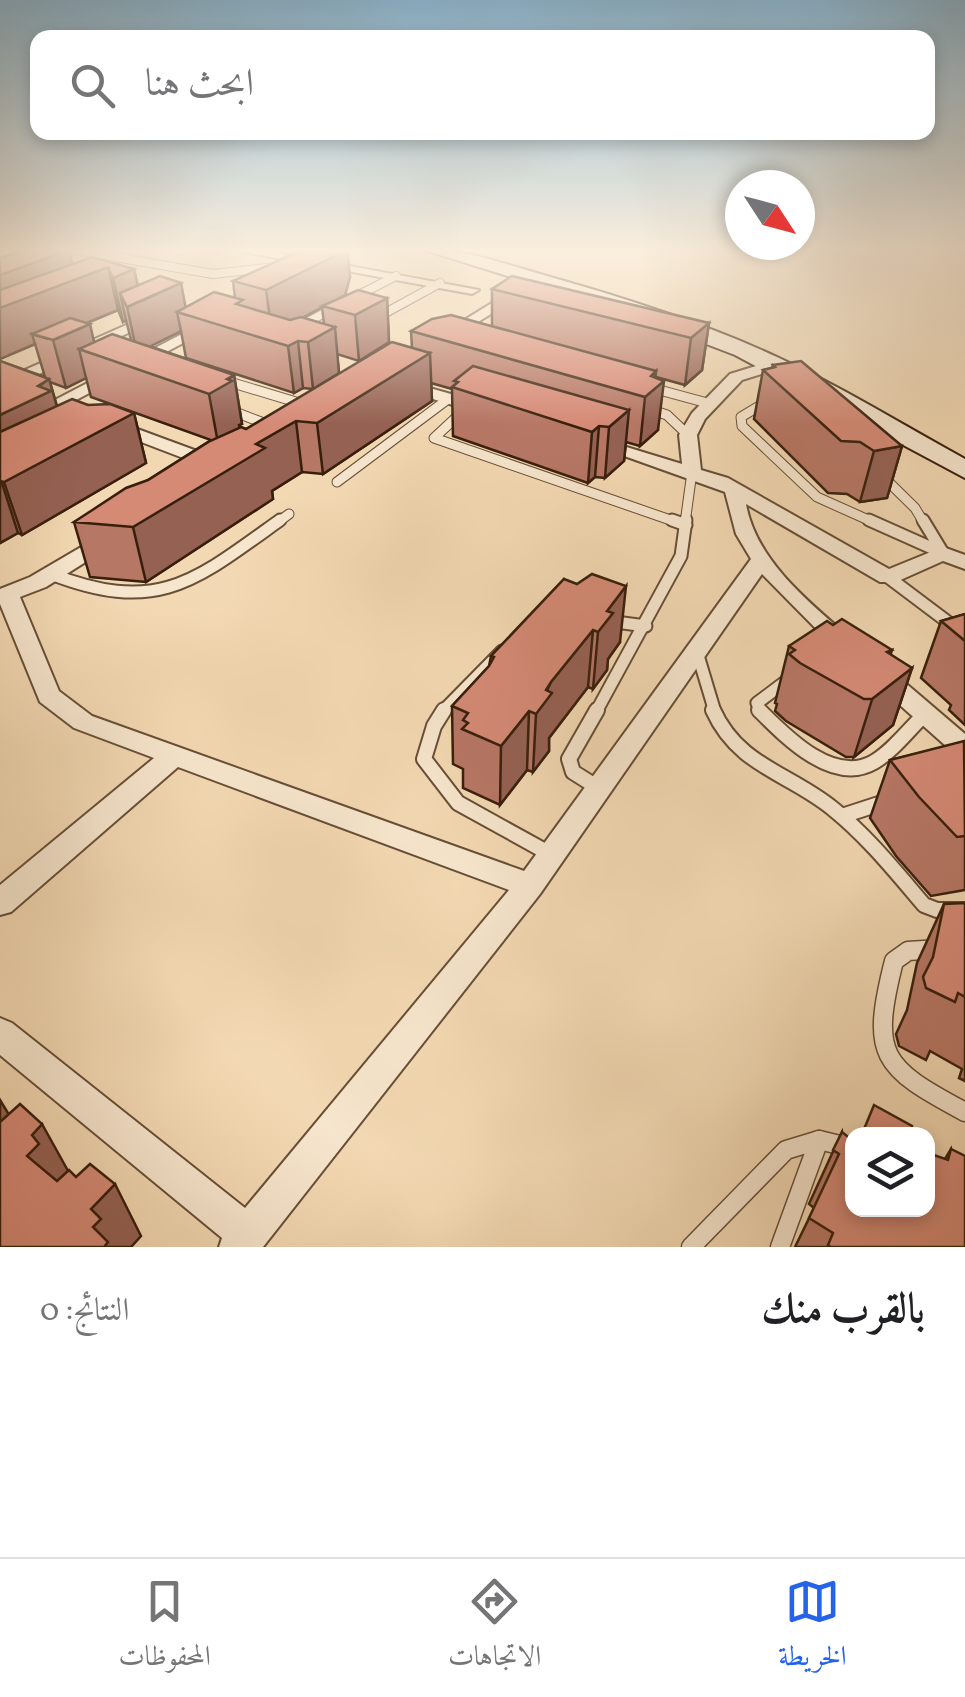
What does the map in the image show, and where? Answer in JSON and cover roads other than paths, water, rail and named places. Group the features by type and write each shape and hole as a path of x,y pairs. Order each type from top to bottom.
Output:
{"street":[{"path":"151,307 218,324"},
{"path":"428,346 496,307"},
{"path":"625,307 679,324 775,365 965,470"},
{"path":"3,384 166,312"},
{"path":"58,403 218,324"},
{"path":"692,472 688,435 710,404 736,377 775,365"},
{"path":"394,382 506,416"},
{"path":"3,384 226,468"},
{"path":"292,428 325,408"},
{"path":"576,437 692,472 734,489 888,577 944,553 965,563"},
{"path":"734,489 735,508 762,559 836,648 926,713 965,748"},
{"path":"130,526 50,574 4,596 49,696 63,710 83,722 530,885"},
{"path":"0,1034 243,1241 530,885 762,559"},
{"path":"0,904 174,756"}],"lane":[{"path":"298,334 295,330 303,324 336,307"},
{"path":"370,321 395,307"},
{"path":"176,355 218,324"},
{"path":"121,370 139,377"},
{"path":"213,376 286,401 325,408"},
{"path":"638,384 710,404"},
{"path":"337,482 448,398"},
{"path":"804,399 915,508 944,553 817,496 742,426 741,417 760,405 804,399"},
{"path":"208,402 261,422"},
{"path":"636,405 667,416 688,435"},
{"path":"471,406 434,438 686,525"},
{"path":"600,789 573,772 569,759 646,626 681,556 692,472"},
{"path":"50,574 102,592 131,595 167,590 190,582 288,514"},
{"path":"888,577 965,636"},
{"path":"598,620 646,626"},
{"path":"510,642 442,710 426,736 424,759 458,803 552,855"},
{"path":"697,652 706,696 717,722 736,748 842,816 924,905 937,910 965,910"},
{"path":"799,672 757,703 759,711 834,767 853,770 871,764 926,713"},
{"path":"842,816 894,799"},
{"path":"965,947 908,950 894,961 884,998 882,1039 889,1064 906,1081 965,1112"},
{"path":"780,1247 818,1140"},
{"path":"691,1247 786,1150 818,1140 845,1146"}]}
